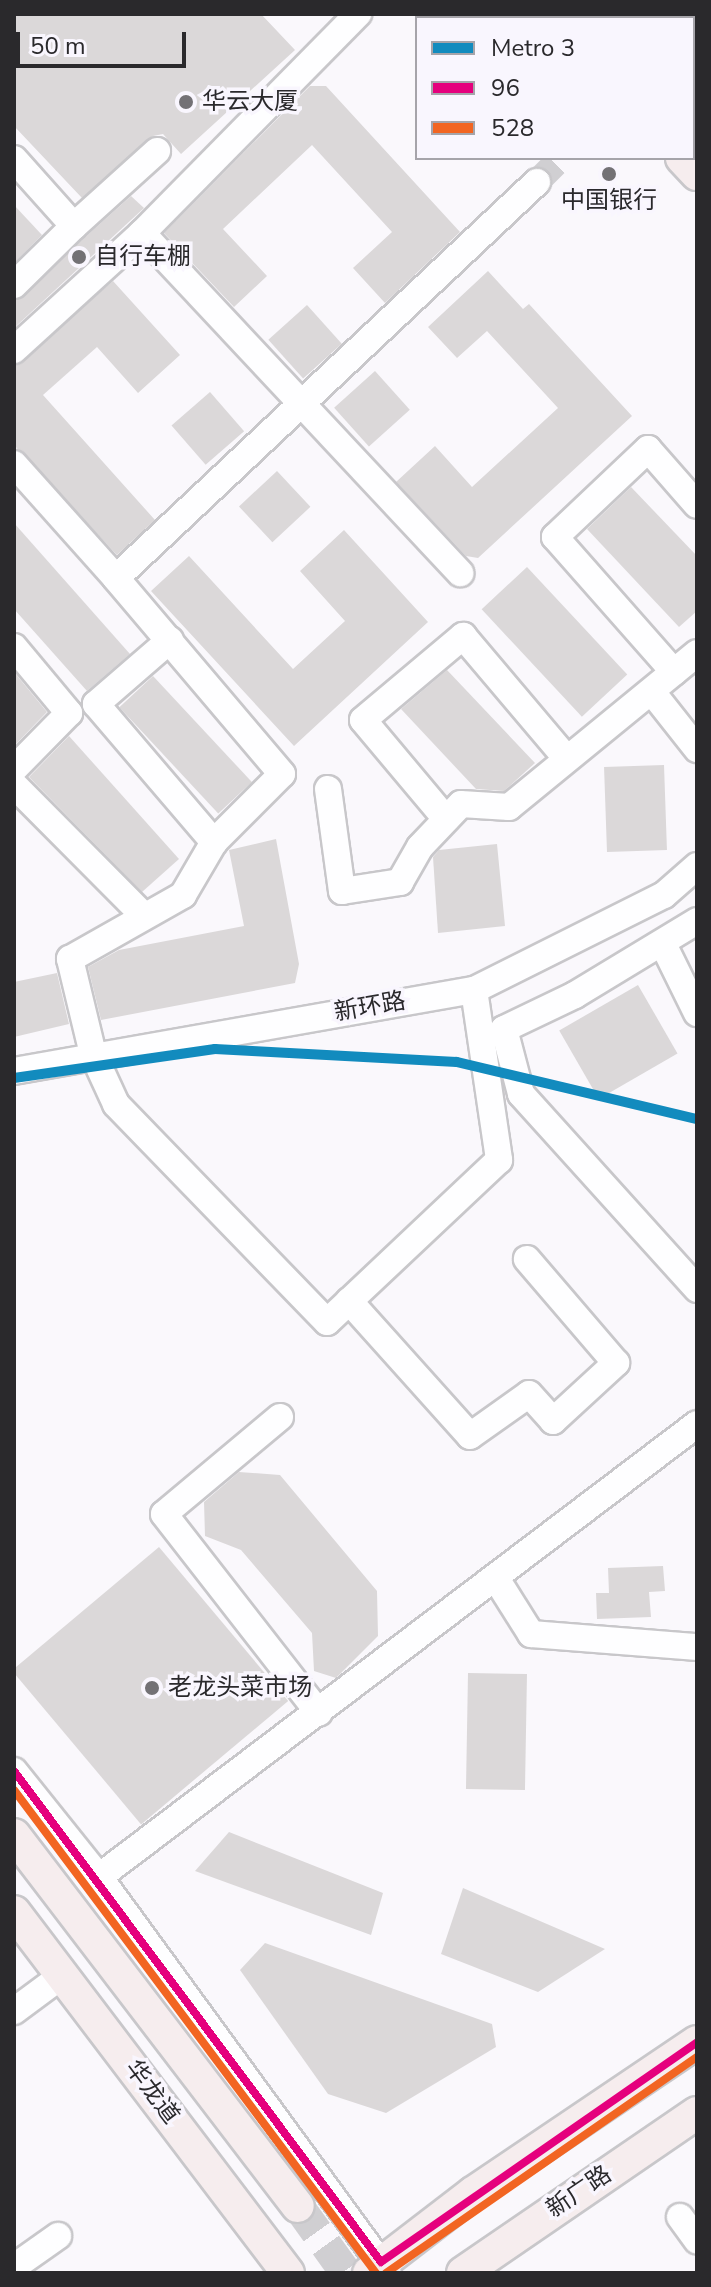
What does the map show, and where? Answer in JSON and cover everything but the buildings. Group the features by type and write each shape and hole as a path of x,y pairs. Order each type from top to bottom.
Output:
{"main road":[{"path":"14,1835 298,2206"},
{"name":"华龙道","path":"14,1912 288,2273"},
{"path":"379,2269 697,2042"},
{"name":"新广路","path":"463,2273 697,2113"}],"street":[{"path":"14,350 142,233 358,14"},
{"path":"14,285 157,151"},
{"path":"14,159 74,226"},
{"path":"116,578 537,182"},
{"path":"142,233 460,573"},
{"path":"674,672 555,537 648,449 697,505"},
{"path":"14,464 170,640 282,774 214,842 183,895 70,959 93,1054 116,1104 327,1322 499,1160 474,990"},
{"path":"446,819 363,720 463,636 566,758"},
{"path":"170,640 96,704 214,842"},
{"path":"14,647 69,713 14,769"},
{"path":"328,789 342,891 400,882 446,819 461,804 509,807 697,653"},
{"path":"652,692 697,749"},
{"path":"14,785 142,914"},
{"name":"新环路","path":"14,1071 93,1054 474,990 664,895 697,866"},
{"path":"697,921 663,944 504,1029 521,1094 697,1289"},
{"path":"663,944 697,1013"},
{"path":"349,1301 470,1436 529,1394 553,1421 616,1363 527,1259"},
{"path":"280,1417 164,1514 319,1713"},
{"path":"99,1877 497,1580 697,1424"},
{"path":"497,1580 531,1634 697,1647"},
{"path":"14,1771 99,1877 379,2269"},
{"path":"14,2011 64,1974"},
{"path":"680,2217 697,2240"},
{"path":"14,2267 58,2236"}],"tunnel":[{"path":"537,182 559,160"},
{"path":"298,2206 346,2273"}],"metro line":[{"name":"3","path":"14,1078 215,1049 457,1062 697,1119"}],"transit line":[{"name":"96","path":"14,1771 381,2262 697,2042"},
{"name":"528","path":"14,1790 376,2273"},
{"name":"528","path":"386,2273 697,2057"}],"place":[{"name":"华云大厦","path":"186,102"},
{"name":"中国银行","path":"609,174"},
{"name":"自行车棚","path":"79,257"},
{"name":"老龙头菜市场","path":"152,1688"}]}
